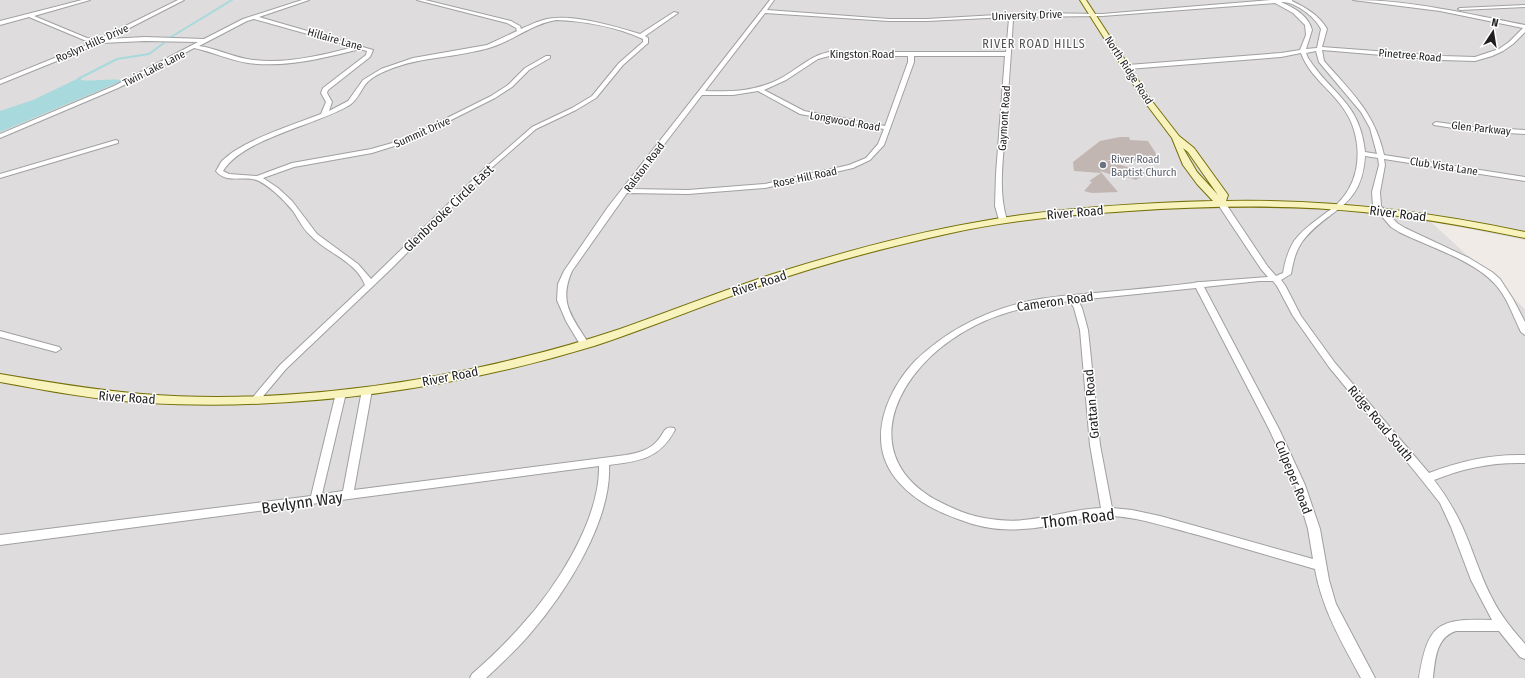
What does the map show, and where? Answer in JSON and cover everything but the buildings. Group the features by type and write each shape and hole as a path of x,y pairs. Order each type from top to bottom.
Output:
{"main road":[{"name":"North Ridge Road","path":"1083,0 1128,67 1148,100 1176,138 1178,149 1183,157 1210,194 1221,203"},
{"name":"River Road","path":"0,378 58,390 120,397 182,400 256,399 367,390 473,372 584,344 787,274 932,235 1003,220 1097,210 1221,203 1338,207 1381,210 1438,218 1525,235"}],"street":[{"path":"0,23 88,0"},
{"name":"Roslyn Hills Drive","path":"0,82 100,41 182,0"},
{"name":"Twin Lake Lane","path":"0,136 116,87 254,17 307,0"},
{"path":"419,0 509,22 518,27 519,31"},
{"name":"Ralston Road","path":"584,344 564,308 560,292 562,284 575,259 772,0"},
{"path":"1287,0 1308,11 1323,26 1324,31 1319,50 1321,61 1364,111 1373,128 1382,165 1376,201 1381,210 1402,230 1479,267 1493,277 1501,286 1525,332"},
{"name":"University Drive","path":"764,11 898,20 1008,15 1093,15 1290,0"},
{"path":"1355,0 1393,2 1470,15 1525,28"},
{"path":"1275,1 1296,13 1308,25 1309,30 1303,52 1306,60 1353,118 1363,160 1359,179 1338,207 1310,227 1300,238 1292,250 1287,274 1276,279"},
{"path":"1440,10 1525,6"},
{"path":"1468,9 1470,15"},
{"path":"369,285 365,275 316,237 308,229 296,210 269,186 257,178 223,175 219,171 219,168 230,159 257,142 320,117 352,102 361,85 378,73 420,57 488,46 540,22 565,19 641,36 647,34 676,13"},
{"name":"Gaymont Road","path":"1003,220 999,206 999,174 1011,19 1008,15"},
{"path":"28,16 86,39 100,41 133,39 206,41"},
{"name":"Hillaire Lane","path":"254,17 361,46 370,50 370,53 326,87 324,92 329,102 324,114 320,117"},
{"name":"Pinetree Road","path":"1128,67 1345,49 1442,58 1475,59 1501,50 1511,43 1525,28"},
{"name":"Glenbrooke Circle East","path":"256,399 283,367 524,135 541,124 574,109 594,97 621,64 646,42 645,38 641,36"},
{"path":"195,47 212,49 240,59 268,62 298,59 361,46"},
{"name":"Kingston Road","path":"701,93 744,93 760,90 785,79 811,59 822,55 839,53 1009,54"},
{"name":"Rose Hill Road","path":"626,191 688,192 752,188 841,170 858,164 874,155 881,145 911,62 911,54"},
{"name":"Pinetree Road","path":"1286,54 1306,60"},
{"name":"Summit Drive","path":"257,178 292,165 372,151 405,141 494,97 510,86 527,69 548,57"},
{"name":"Longwood Road","path":"760,90 802,113 888,128"},
{"name":"Glen Parkway","path":"1436,124 1472,129 1525,132"},
{"path":"0,176 116,142"},
{"name":"Club Vista Lane","path":"1362,154 1525,179"},
{"name":"Ridge Road South","path":"1221,203 1265,269 1276,279 1301,322 1332,366 1427,478 1448,508 1460,533 1477,580 1488,603 1502,626 1525,653"},
{"name":"Cameron Road","path":"887,446 888,420 901,386 912,370 940,343 960,328 992,313 1036,302 1198,284 1276,279"},
{"name":"Culpeper Road","path":"1198,284 1274,429 1300,485 1314,529 1320,566 1330,604 1340,628 1368,678"},
{"name":"Grattan Road","path":"1072,298 1078,308 1084,330 1095,445 1107,512"},
{"path":"0,334 56,349"},
{"path":"348,496 367,390"},
{"path":"315,500 341,393"},
{"name":"Bevlynn Way","path":"0,540 604,462 638,456 651,452 660,446 670,430"},
{"name":"Thom Road","path":"887,446 895,470 910,488 948,511 972,519 990,523 1020,525 1086,514 1107,512 1127,513 1163,521 1320,566"},
{"path":"1427,478 1451,468 1492,459 1525,459"},
{"path":"477,678 538,616 562,580 598,510 605,479 604,462"},
{"path":"1426,678 1433,644 1439,632 1444,628 1465,624 1502,626"}],"shaded area":[{"path":"0,0 1525,0 1525,240 1430,221 1525,309 1525,678 0,678"}],"water":[{"path":"81,77 81,80 115,79 122,81 0,132 0,111 33,100"}],"waterway":[{"path":"171,37 232,0"},
{"path":"78,79 117,59 149,54 164,43"}],"place":[{"name":"River Road Baptist Church","path":"1103,165"}],"district":[{"name":"RIVER ROAD HILLS","path":"1034,44"}]}
